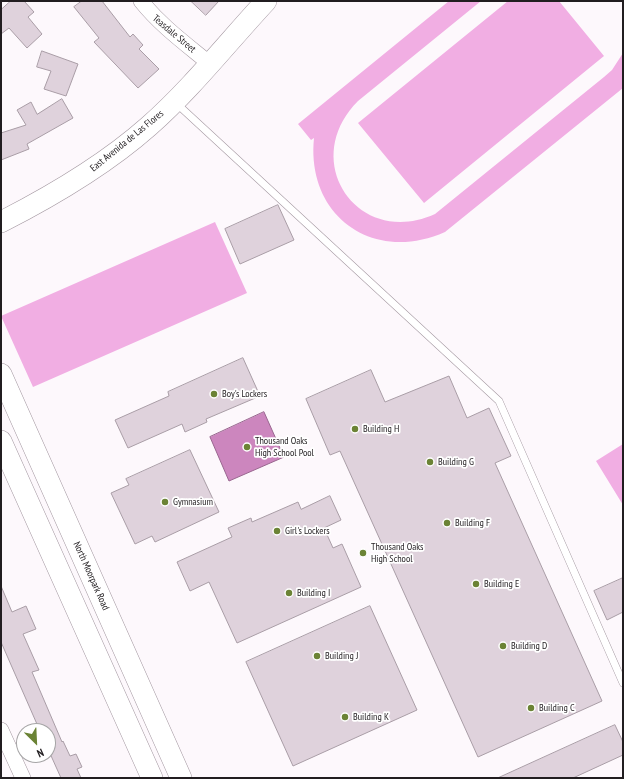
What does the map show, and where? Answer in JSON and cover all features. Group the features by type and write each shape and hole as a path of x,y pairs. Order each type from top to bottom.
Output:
{"main road":[{"name":"East Avenida de Las Flores","path":"1,222 56,193 86,175 149,126 210,64 266,1"},
{"name":"North Moorpark Road","path":"1,374 181,778"},
{"path":"1,441 152,778"}],"street":[{"name":"Teasdale Street","path":"141,1 172,33 210,64"},
{"path":"1,730 23,778"}],"lane":[{"path":"174,101 499,401 623,683"}],"shaded area":[{"path":"449,1 481,1 358,101 341,125 334,149 336,172 345,193 361,209 382,220 407,222 435,214 604,77 612,70 623,53 623,88 445,232 418,240 393,242 370,237 350,226 333,210 321,190 314,166 314,138 311,140 298,124"},
{"path":"508,1 559,1 604,56 424,203 358,123"},
{"path":"215,222 247,293 33,387 1,316"},
{"name":"Thousand Oaks High School Pool","path":"264,412 284,457 229,481 210,437"},
{"path":"623,444 623,505 596,461"}],"building":[{"path":"11,1 24,1 34,12 28,17 42,34 27,48 9,28 1,34 1,10"},
{"path":"82,1 102,1 130,37 133,34 143,45 139,49 159,69 138,88 94,42 99,38 74,7"},
{"path":"191,1 219,1 206,15"},
{"path":"42,51 78,64 66,96 44,89 51,71 37,67"},
{"path":"62,99 73,118 27,144 29,149 1,160 1,133 26,125 17,110 31,102 37,114"},
{"path":"278,205 294,240 240,264 225,229"},
{"name":"Boy's Lockers","path":"243,358 260,396 206,419 207,422 185,432 182,424 128,448 115,420 169,396 168,392"},
{"path":"371,370 385,402 449,376 467,418 489,408 511,456 495,463 602,701 478,757 340,451 330,455 306,399"},
{"name":"Gymnasium","path":"190,450 219,512 155,542 152,536 135,544 111,493 129,485 126,479"},
{"path":"330,496 341,520 324,528 333,548 342,544 361,587 237,643 209,582 190,591 177,562 232,537 228,528 251,518 252,522 298,502 301,509"},
{"path":"623,578 623,612 607,620 594,591"},
{"path":"1,586 12,612 26,606 36,629 23,634 39,670 32,672 54,723 36,723 1,642"},
{"path":"370,606 417,710 293,766 246,662"},
{"path":"615,725 623,742 623,755 573,778 498,778"},
{"path":"56,728 70,756 76,754 82,767 77,769 81,778 61,778 54,763 56,763"}],"place":[{"name":"Boy's Lockers","path":"214,394"},
{"name":"Building H","path":"355,429"},
{"name":"Thousand Oaks High School Pool","path":"247,447"},
{"name":"Building G","path":"430,462"},
{"name":"Gymnasium","path":"165,502"},
{"name":"Building F","path":"447,523"},
{"name":"Girl's Lockers","path":"277,531"},
{"name":"Thousand Oaks High School","path":"363,553"},
{"name":"Building E","path":"476,584"},
{"name":"Building I","path":"289,593"},
{"name":"Building D","path":"503,646"},
{"name":"Building J","path":"317,656"},
{"name":"Building C","path":"531,708"},
{"name":"Building K","path":"345,717"}]}
